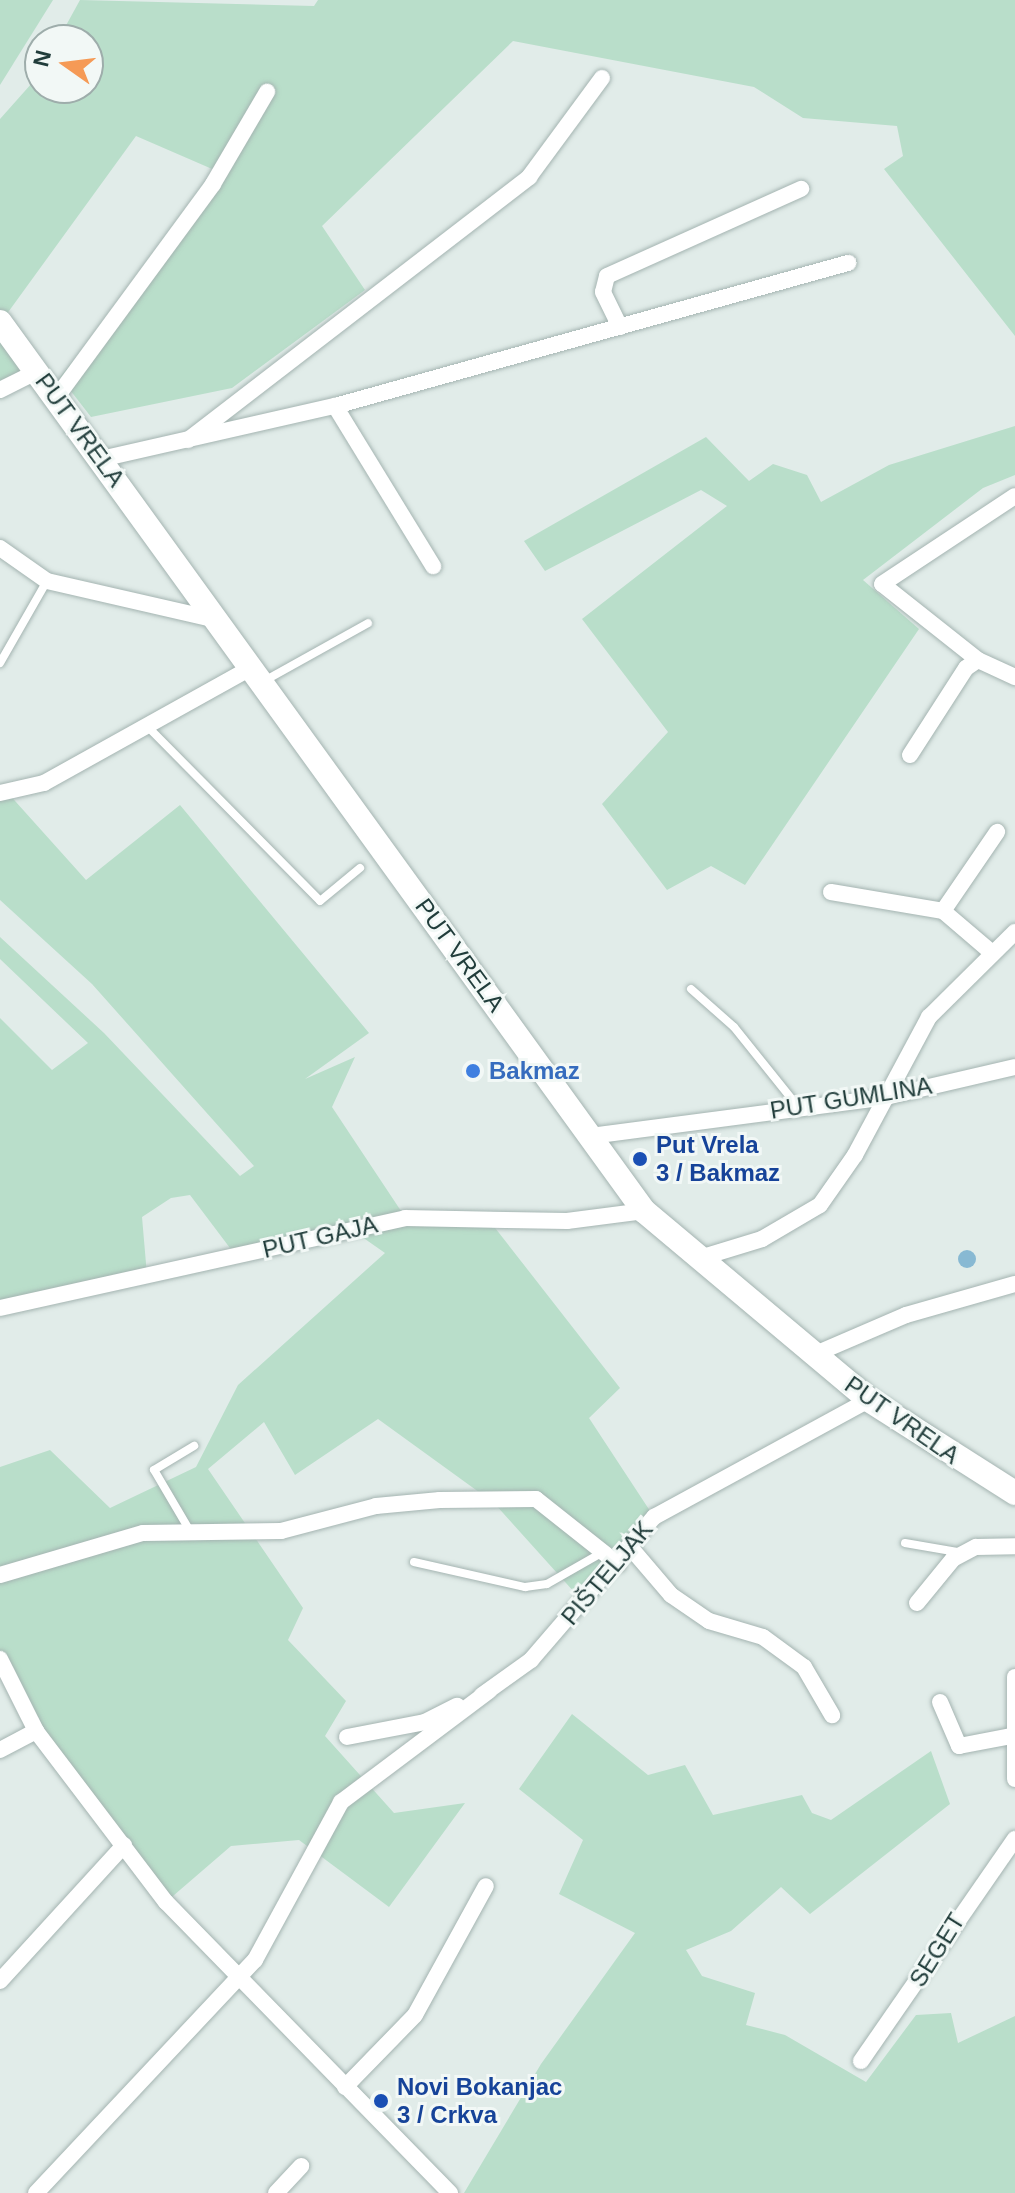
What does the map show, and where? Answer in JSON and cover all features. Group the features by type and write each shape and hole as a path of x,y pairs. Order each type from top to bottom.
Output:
{"main road":[{"name":"PUT VRELA","path":"0,322 219,620 644,1211 869,1400 1015,1493"}],"street":[{"path":"186,441 529,177 602,78"},
{"path":"56,398 213,184 267,92"},
{"path":"620,327 603,292 607,276 801,189"},
{"path":"101,459 335,406 848,263"},
{"path":"0,390 36,372"},
{"path":"335,406 433,566"},
{"path":"1015,496 882,584 978,660 1015,677"},
{"path":"1,553 47,581 219,620"},
{"path":"910,755 978,660"},
{"path":"0,793 44,783 147,726 258,674"},
{"path":"943,911 997,832"},
{"path":"831,892 943,911 991,952"},
{"path":"700,1258 762,1239 820,1205 886,1097 929,1017 991,952 1015,932"},
{"name":"PUT GUMLINA","path":"591,1136 886,1097 1015,1067"},
{"name":"PUT GAJA","path":"0,1308 405,1218 567,1221 644,1211"},
{"path":"813,1355 906,1315 1015,1284"},
{"name":"PIŠTELJAK","path":"347,1737 425,1722 489,1691 531,1660 630,1547 683,1497 869,1400"},
{"path":"0,1575 143,1533 321,1526 388,1505 536,1499 618,1564"},
{"path":"917,1603 963,1554 1015,1546"},
{"path":"630,1547 671,1595 709,1621 763,1637 804,1667 832,1715"},
{"path":"0,1659 36,1731 124,1845 238,1978 450,2193"},
{"path":"1015,1677 1012,1736 1015,1779"},
{"path":"36,2193 255,1960 341,1802 489,1691"},
{"path":"940,1702 959,1746 1012,1736"},
{"path":"0,1750 36,1731"},
{"name":"SEGET","path":"861,2061 1015,1839"},
{"path":"0,1981 124,1845"},
{"path":"345,2087 415,2015 486,1886"},
{"path":"276,2193 301,2166"}],"lane":[{"path":"0,663 47,581"},
{"path":"258,674 368,623"},
{"path":"147,726 320,901 360,868"},
{"path":"691,989 742,1036 798,1107"},
{"path":"190,1531 154,1470 194,1446"},
{"path":"905,1543 963,1554"},
{"path":"414,1562 525,1587 547,1584 604,1551"}],"green space":[{"path":"0,0 53,0 38,24 24,24 24,47 0,85"},
{"path":"80,0 314,6 318,0 1015,0 1015,336 884,169 903,156 897,126 803,118 754,87 513,41 322,226 365,290 232,388 91,417 60,377 226,175 136,136 1,322 36,372 0,390 0,119 24,92 24,104 104,104 104,24 67,24"},
{"path":"1015,426 1015,475 983,488 863,580 919,629 745,885 711,866 667,890 602,804 668,732 582,619 727,506 701,490 545,571 524,541 706,437 749,481 773,464 807,475 821,502 889,465"},
{"path":"7,792 86,880 180,805 369,1033 305,1079 355,1057 332,1107 405,1217 485,1215 620,1388 589,1418 654,1517 584,1603 494,1503 378,1419 295,1475 264,1422 208,1469 303,1608 288,1640 346,1701 325,1736 394,1813 465,1803 389,1907 299,1840 231,1846 166,1902 36,1731 0,1659 0,1467 50,1450 110,1508 196,1467 238,1385 385,1253 365,1239 308,1239 236,1256 190,1195 171,1198 142,1217 147,1275 0,1308 0,1018 52,1070 88,1043 0,959 0,937 104,1033 240,1176 254,1166 92,984 0,900 0,793"},
{"path":"572,1714 648,1775 685,1765 713,1815 802,1795 812,1813 831,1820 931,1751 950,1804 810,1914 781,1887 731,1931 686,1950 702,1976 755,1993 746,2025 785,2035 866,2082 916,2015 951,2013 958,2043 1015,2016 1015,2193 464,2193 541,2064 635,1933 559,1894 583,1840 519,1789"}],"water":[{"path":"967,1250 976,1259 967,1268 958,1259"}],"place":[{"name":"Bakmaz","path":"473,1071"},
{"name":"Put Vrela 3 / Bakmaz","path":"640,1159"},
{"name":"Novi Bokanjac 3 / Crkva","path":"381,2101"}]}
